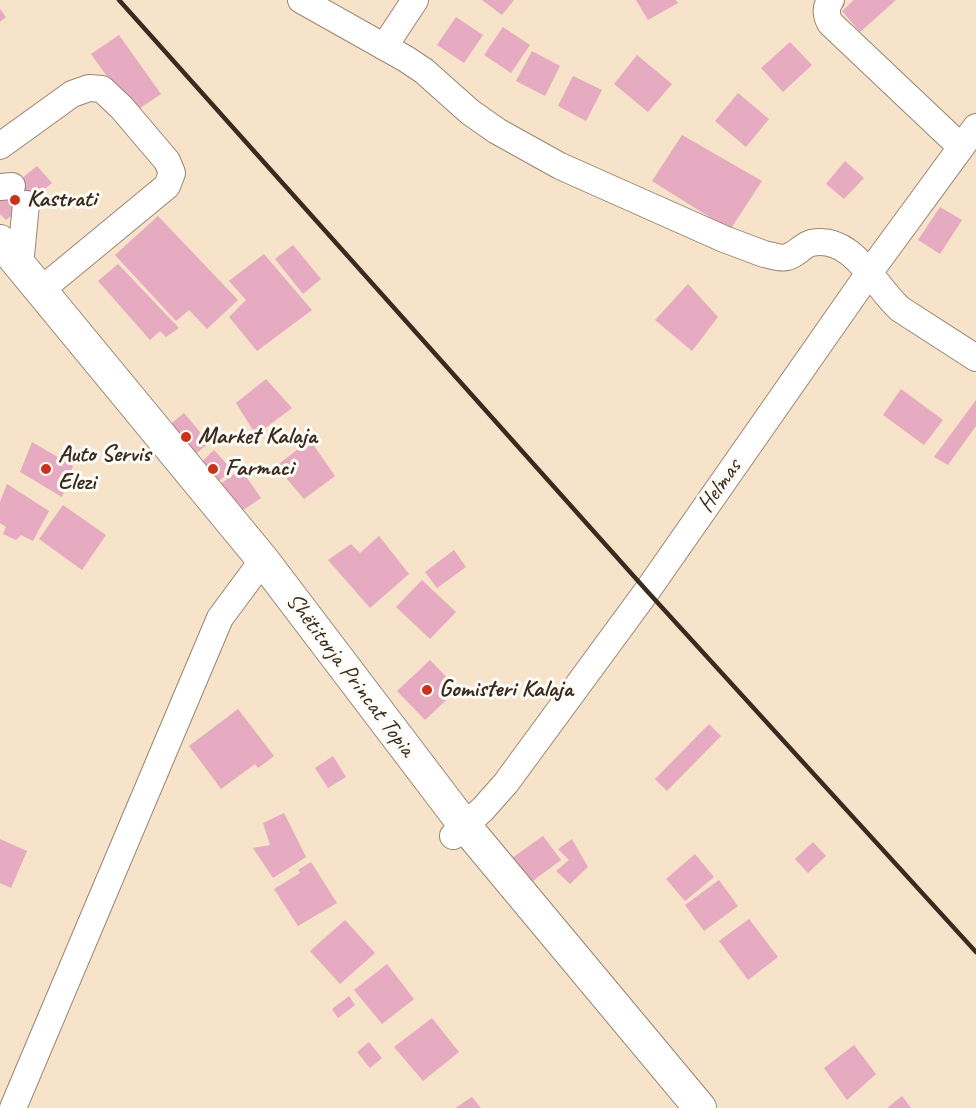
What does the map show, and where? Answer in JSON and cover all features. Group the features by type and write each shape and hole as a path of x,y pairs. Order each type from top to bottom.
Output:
{"main road":[{"name":"Shëtitorja Princat Topia","path":"0,241 263,561 459,831 700,1108"}],"street":[{"path":"301,0 424,71 470,112 497,131 577,174 764,254 787,257 809,243 824,242 840,245 869,273 889,299 900,309 976,358"},
{"path":"384,47 415,0"},
{"path":"831,0 827,4 826,14 830,23 969,137"},
{"path":"0,146 72,94 89,88 102,90 122,108 167,161 172,173 167,186 40,290"},
{"name":"Helmas","path":"459,831 506,783 647,591 869,273 969,137"},
{"path":"12,192 20,266"},
{"path":"14,1108 220,618 263,561"}],"building":[{"path":"482,0 514,0 502,15"},
{"path":"636,0 676,0 678,3 648,20"},
{"path":"854,0 896,0 860,32 842,11"},
{"path":"0,9 6,17 0,22"},
{"path":"456,17 483,35 464,63 437,45"},
{"path":"503,27 530,45 511,73 484,55"},
{"path":"119,35 161,94 133,113 91,54"},
{"path":"790,42 812,65 783,92 761,68"},
{"path":"532,51 560,66 545,96 516,81"},
{"path":"637,55 672,84 648,112 614,84"},
{"path":"573,76 602,90 586,121 558,106"},
{"path":"738,93 769,119 746,147 715,121"},
{"path":"682,135 762,181 730,230 652,181"},
{"path":"845,161 864,178 844,199 826,184"},
{"name":"Kastrati","path":"37,166 52,183 6,220 0,214 0,196"},
{"path":"940,207 962,220 940,254 918,240"},
{"path":"158,216 238,300 207,329 189,310 176,321 115,255"},
{"path":"293,245 321,279 303,294 275,259"},
{"path":"264,254 312,310 257,351 229,317 246,300 229,281"},
{"path":"118,264 179,328 166,337 160,331 150,340 98,281"},
{"path":"688,284 718,317 692,351 655,320"},
{"path":"266,379 292,408 256,435 236,403"},
{"path":"901,389 943,420 924,445 883,415"},
{"path":"976,400 976,426 948,465 934,457"},
{"name":"Market Kalaja","path":"184,413 209,443 187,461 162,431"},
{"path":"310,440 335,476 304,499 276,466"},
{"name":"Auto Servis Elezi","path":"32,442 73,466 62,497 20,472"},
{"name":"Farmaci","path":"214,450 232,470 211,488 194,469"},
{"path":"241,469 261,498 236,515 216,487"},
{"path":"7,484 49,511 33,541 21,535 16,540 3,534 6,527 0,523 0,502"},
{"path":"63,505 106,535 82,570 39,539"},
{"path":"379,536 409,574 370,608 328,560 351,544 360,553"},
{"path":"454,550 466,567 437,588 425,572"},
{"path":"422,580 456,612 430,639 396,607"},
{"name":"Gomisteri Kalaja","path":"430,660 458,689 425,720 397,691"},
{"path":"238,709 274,756 258,768 255,764 221,789 189,746"},
{"path":"709,724 721,736 667,791 655,779"},
{"path":"333,756 346,777 328,788 315,768"},
{"path":"284,813 306,857 273,878 253,848 270,845 263,823"},
{"path":"543,836 561,860 530,883 512,858"},
{"path":"0,839 27,851 11,888 0,883"},
{"path":"572,839 588,867 570,884 556,871 569,860 558,849"},
{"path":"813,842 826,856 808,873 795,859"},
{"path":"695,854 714,877 685,901 666,879"},
{"path":"311,862 337,903 298,926 274,889 300,873 298,870"},
{"path":"719,880 738,906 704,931 685,905"},
{"path":"749,919 778,957 748,980 719,941"},
{"path":"345,920 375,953 340,984 310,951"},
{"path":"387,964 414,999 382,1024 354,990"},
{"path":"349,996 355,1005 338,1018 332,1009"},
{"path":"432,1018 459,1052 423,1081 394,1047"},
{"path":"369,1042 382,1058 370,1068 357,1052"},
{"path":"854,1045 876,1074 847,1100 824,1068"},
{"path":"902,1096 911,1108 887,1108"},
{"path":"472,1097 481,1108 455,1108"}],"railway":[{"path":"119,0 647,591 976,952"}],"place":[{"name":"Kastrati","path":"15,200"},
{"name":"Market Kalaja","path":"186,437"},
{"name":"Auto Servis Elezi","path":"46,469"},
{"name":"Farmaci","path":"213,469"},
{"name":"Gomisteri Kalaja","path":"427,690"}]}
